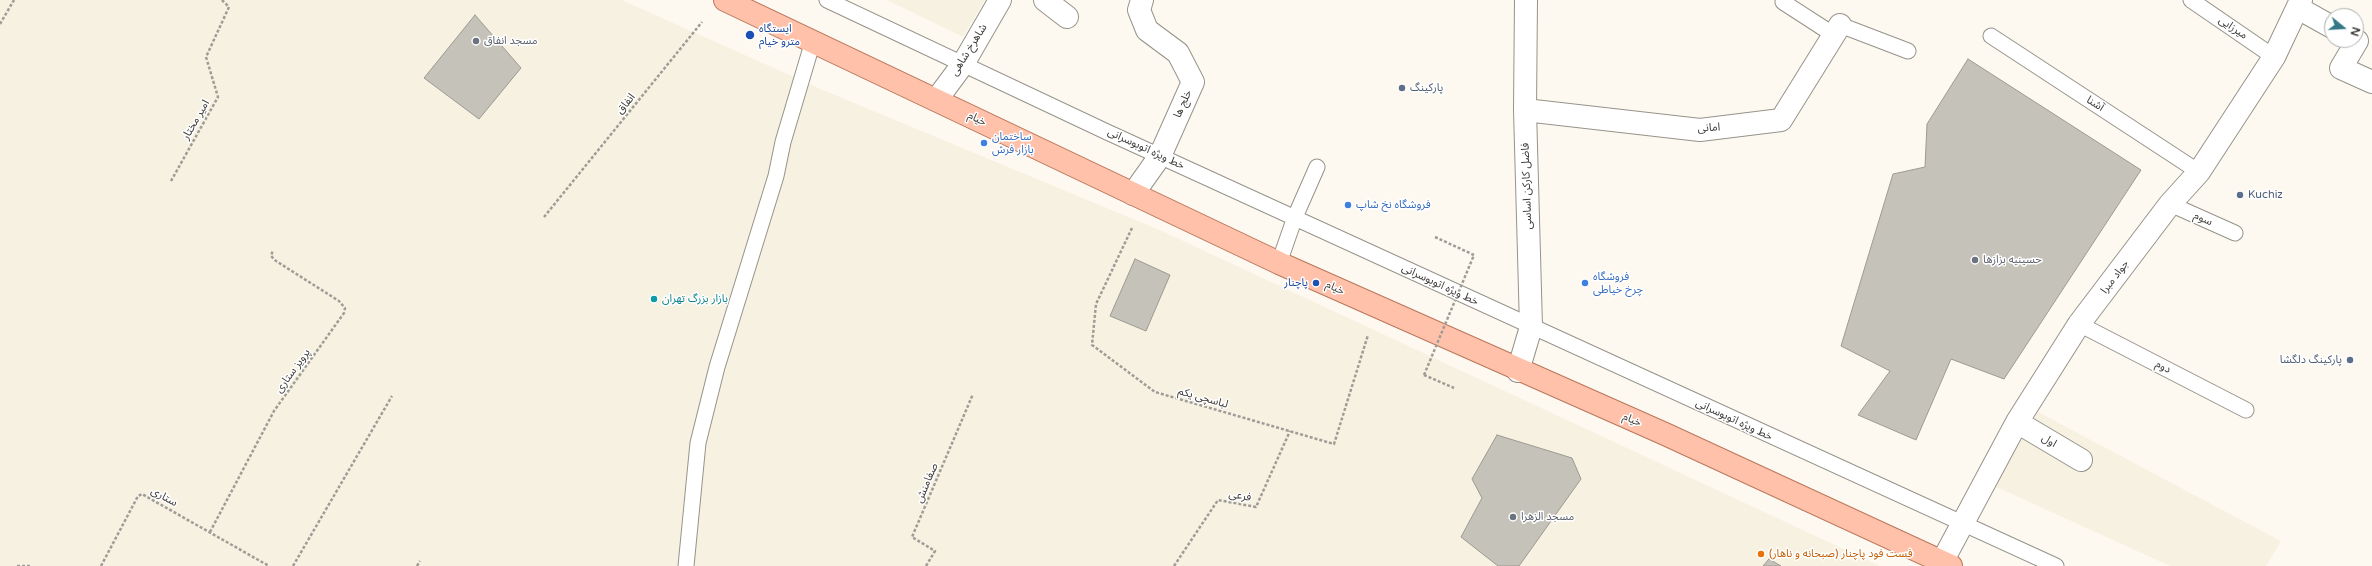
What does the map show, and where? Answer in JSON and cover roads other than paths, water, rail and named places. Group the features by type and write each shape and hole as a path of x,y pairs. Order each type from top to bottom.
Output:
{"main road":[{"name":"خیام","path":"725,0 813,40 1279,263 1518,371 1665,434 1946,564"}],"street":[{"name":"شاهرخ شاهی","path":"937,100 963,64 1000,0"},
{"path":"1045,0 1067,17"},
{"name":"خلج ها","path":"1139,197 1160,156 1193,82 1178,53 1147,30 1139,10 1142,0"},
{"name":"فاضل کارکن اساسی","path":"1518,371 1530,327 1525,110 1526,0"},
{"path":"2300,4 2324,21"},
{"name":"جواد مبرا","path":"1946,564 1963,525 2017,422 2079,324 2170,204 2199,172 2274,57 2300,4"},
{"name":"امانی","path":"1525,110 1700,130 1781,120 1837,30"},
{"path":"2353,48 2341,68 2372,82"},
{"name":"اول","path":"2017,422 2081,460"}],"lane":[{"name":"خط ویژه اتوبوسرانی","path":"826,0 1530,327 2056,566"},
{"name":"میرزایی","path":"2191,0 2274,57"},
{"path":"1783,2 1837,30 1908,51"},
{"name":"آشنا","path":"1992,36 2199,172"},
{"path":"686,566 698,443 717,367 776,176 783,142 813,40"},
{"path":"1279,263 1295,218 1317,167"},
{"name":"سوم","path":"2170,204 2235,233"},
{"name":"دوم","path":"2079,324 2246,410"}],"place":[{"name":"ایستگاه مترو خیام","path":"750,35"},
{"name":"مسجد انفاق","path":"476,41"},
{"name":"پارکینگ","path":"1402,88"},
{"name":"ساختمان بازار فرش","path":"984,143"},
{"name":"Kuchiz","path":"2240,195"},
{"name":"فروشگاه نخ شاپ","path":"1348,205"},
{"name":"حسینیه بزازها","path":"1975,260"},
{"name":"پاچنار","path":"1316,283"},
{"name":"فروشگاه چرخ خیاطی","path":"1585,283"},
{"name":"بازار بزرگ تهران","path":"654,299"},
{"name":"پارکینگ دلگشا","path":"2350,360"},
{"name":"مسجد الزهرا","path":"1513,517"},
{"name":"فست فود پاچنار (صبحانه و ناهار)","path":"1761,554"}]}
